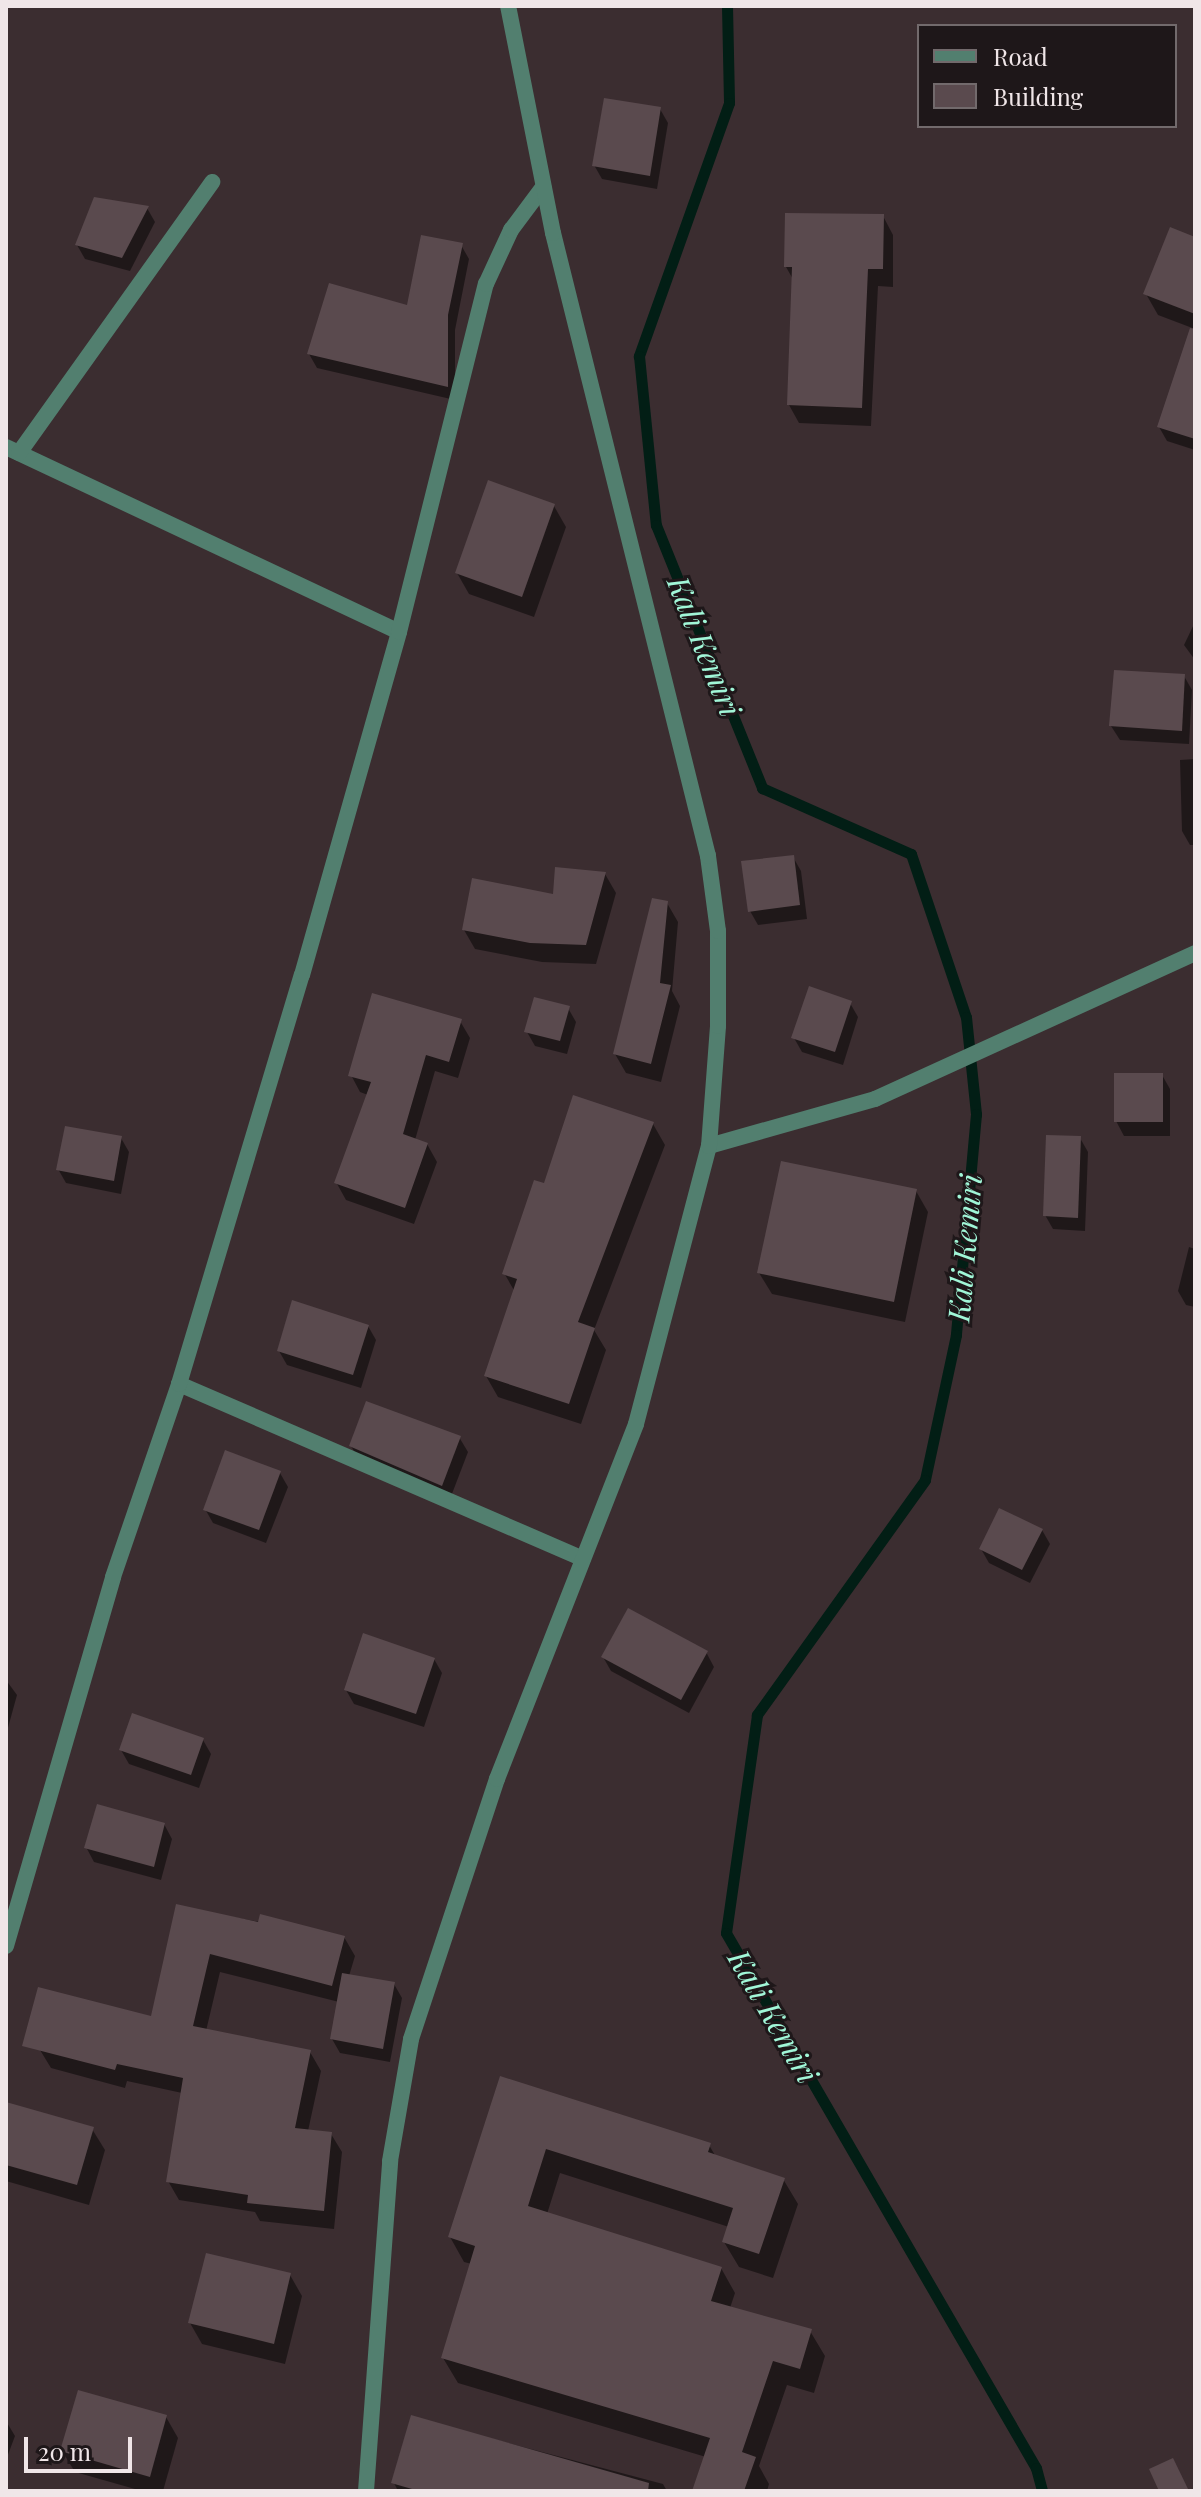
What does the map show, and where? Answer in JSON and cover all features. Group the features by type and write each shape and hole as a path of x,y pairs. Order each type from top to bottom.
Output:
{"street":[{"path":"366,2491 390,2161 411,2039 480,1823 636,1424 709,1146 720,978 715,894 543,187 508,6"},
{"path":"212,182 12,450 399,632"},
{"path":"6,1946 113,1577 179,1384 399,632 486,284 511,230 543,187"},
{"path":"709,1146 852,1106 931,1074 1016,1032 1195,953"},
{"path":"179,1384 583,1559"}],"building":[{"path":"604,98 661,107 650,176 592,166"},
{"path":"94,197 149,206 122,258 75,245"},
{"path":"785,213 884,214 883,269 868,269 862,408 787,405 792,267 784,267"},
{"path":"1170,227 1195,237 1195,314 1143,294"},
{"path":"421,235 463,243 448,315 448,387 307,354 329,283 407,305"},
{"path":"1190,328 1195,329 1195,439 1157,427"},
{"path":"488,480 555,504 522,597 455,573"},
{"path":"1114,670 1185,674 1182,731 1109,726"},
{"path":"794,855 800,905 748,912 741,861"},
{"path":"555,867 606,872 586,945 530,943 462,930 472,878 553,894"},
{"path":"652,898 668,901 660,983 671,985 651,1064 613,1054"},
{"path":"809,986 852,1001 835,1052 791,1038"},
{"path":"372,993 462,1019 449,1062 426,1055 403,1134 428,1143 405,1208 334,1183 371,1082 348,1076"},
{"path":"534,997 570,1006 560,1041 524,1032"},
{"path":"1114,1073 1163,1073 1163,1122 1114,1122"},
{"path":"573,1095 654,1122 578,1322 595,1328 569,1404 484,1376 517,1279 502,1274 534,1180 544,1183"},
{"path":"65,1126 122,1136 114,1181 56,1170"},
{"path":"1046,1135 1081,1136 1078,1218 1043,1216"},
{"path":"781,1161 917,1189 894,1302 757,1273"},
{"path":"292,1300 369,1325 353,1375 277,1351"},
{"path":"366,1401 461,1436 442,1486 349,1446"},
{"path":"225,1450 281,1471 259,1530 203,1510"},
{"path":"999,1508 1043,1529 1022,1570 979,1549"},
{"path":"628,1608 708,1651 681,1700 601,1657"},
{"path":"363,1633 435,1658 416,1714 344,1690"},
{"path":"132,1713 204,1738 191,1775 119,1750"},
{"path":"97,1804 165,1823 154,1867 84,1848"},
{"path":"176,1904 258,1922 260,1914 345,1936 332,1986 210,1954 193,2026 311,2050 295,2128 332,2132 324,2211 247,2203 248,2195 166,2182 183,2078 117,2064 115,2070 22,2046 38,1987 151,2016"},
{"path":"342,1973 395,1982 383,2049 330,2039"},
{"path":"500,2076 711,2143 708,2152 785,2178 759,2254 722,2242 733,2208 546,2149 528,2206 722,2267 711,2301 812,2329 800,2369 773,2361 742,2452 756,2457 744,2491 692,2491 710,2438 441,2358 475,2246 448,2237"},
{"path":"6,2102 94,2127 77,2185 6,2165"},
{"path":"206,2253 291,2273 274,2344 188,2323"},
{"path":"78,2390 167,2415 150,2477 60,2451"},
{"path":"411,2415 649,2483 648,2491 419,2491 391,2483"},
{"path":"1173,2458 1189,2491 1159,2491 1149,2469"}],"waterway":[{"name":"Kali Kemiri","path":"727,6 729,103 639,356 656,525 762,788 911,854 966,1017 976,1114 956,1335 925,1480 757,1715 726,1933 1036,2468 1042,2491"}]}
